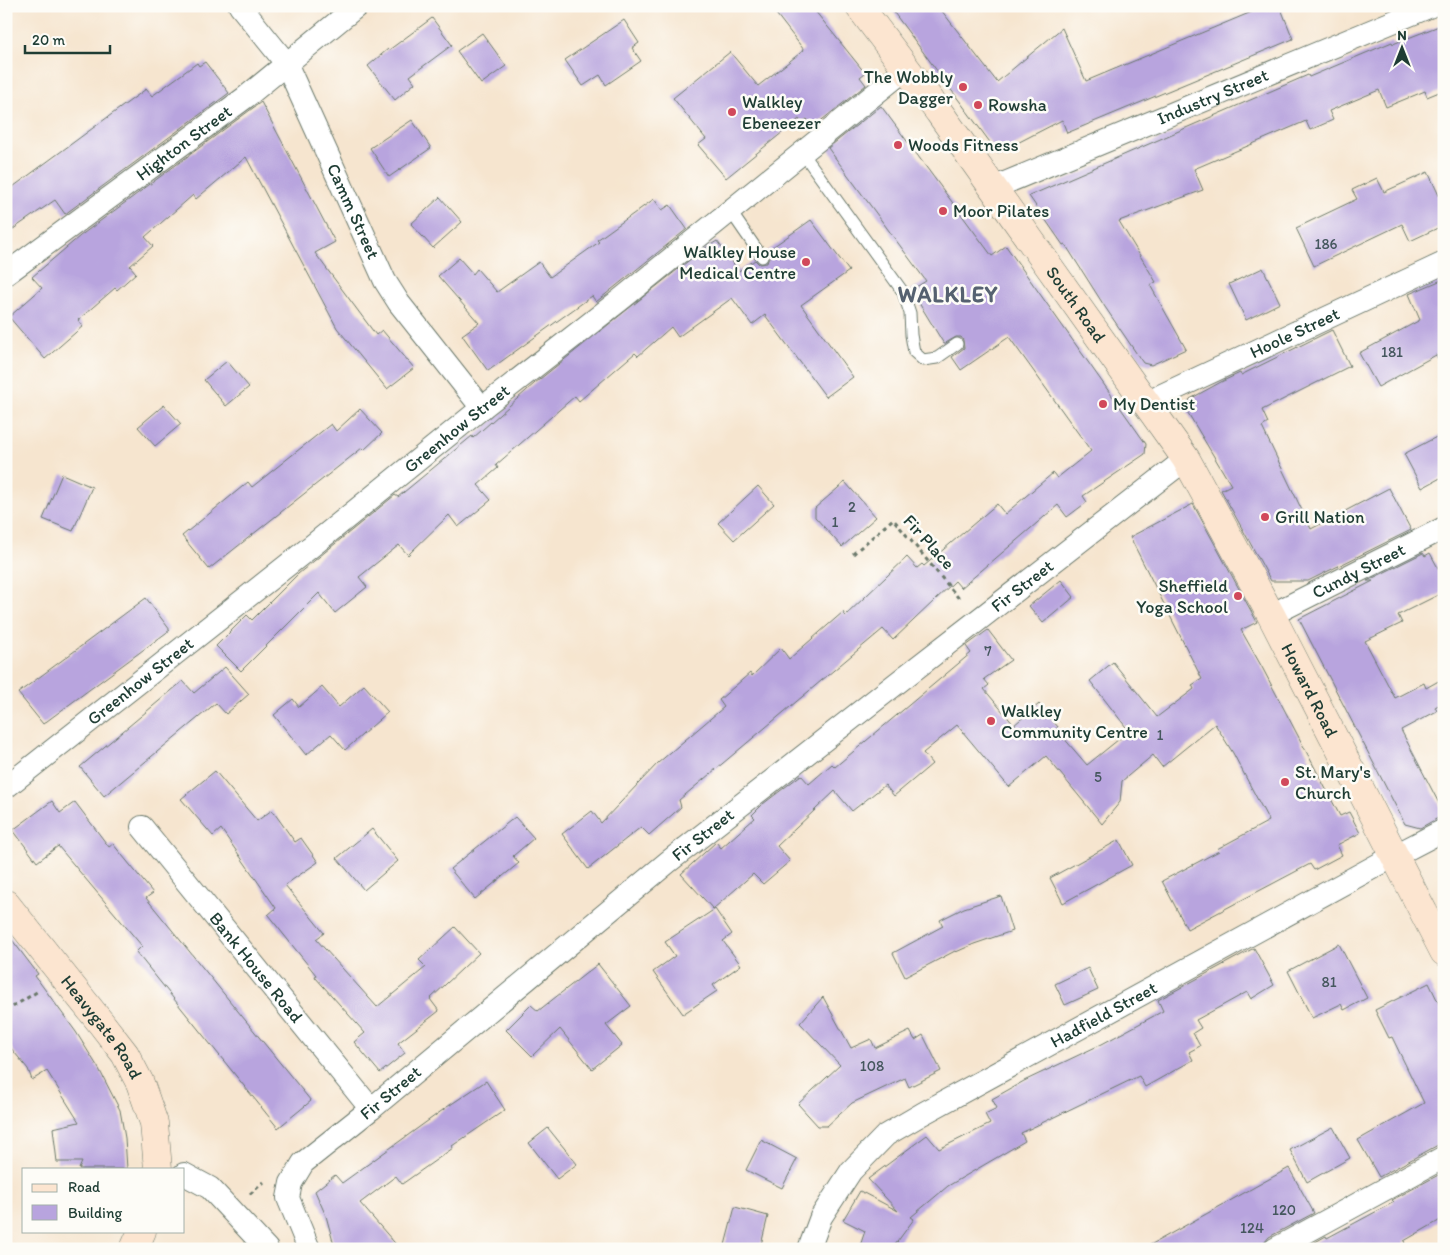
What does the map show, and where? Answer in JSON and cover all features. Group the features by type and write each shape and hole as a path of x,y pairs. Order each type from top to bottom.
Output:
{"street":[{"name":"Camm Street","path":"240,6 286,63 385,281 398,303 482,408"},
{"name":"Highton Street","path":"6,274 246,97 357,6"},
{"name":"South Road","path":"859,6 907,68 1186,460 1271,615"},
{"name":"Industry Street","path":"993,188 1431,6"},
{"name":"Greenhow Street","path":"10,784 731,212 907,68"},
{"name":"Hoole Street","path":"1147,404 1162,395 1444,264"},
{"name":"Fir Street","path":"309,1249 288,1198 291,1182 303,1163 668,862 1186,460"},
{"name":"Cundy Street","path":"1271,615 1444,528"},
{"name":"Howard Road","path":"1271,615 1444,952"},
{"name":"Bank House Road","path":"142,827 370,1109"},
{"name":"Hadfield Street","path":"809,1249 821,1216 851,1171 886,1135 1444,830"},
{"name":"Heavygate Road","path":"6,904 125,1054 140,1083 154,1123 158,1168"},
{"path":"1275,1249 1444,1157"},
{"path":"185,1175 210,1188 267,1249"},
{"path":"134,1249 142,1232"}],"lane":[{"path":"802,152 903,292 910,313 914,352 923,360 937,358 957,344"},
{"path":"731,212 762,257"}],"path":[{"name":"Fir Place","path":"853,554 894,519 978,620"},
{"path":"6,1011 63,975"}],"building":[{"path":"770,6 811,6 865,73 860,77 866,85 813,127 807,119 802,123 799,119 726,178 698,145 706,139 673,98 730,52 758,86 804,50"},
{"path":"889,6 938,6 997,82 1062,28 1086,81 1266,6 1280,6 1293,39 1067,133 1062,120 998,153"},
{"path":"432,18 452,45 410,76 415,83 395,100 368,66 388,49"},
{"path":"624,20 639,43 632,48 641,61 606,85 600,75 583,86 565,60"},
{"path":"1444,24 1444,90 1427,97 1425,91 1386,107 1379,90 1329,111 1333,120 1310,130 1306,121 1194,169 1203,190 1119,221 1156,282 1150,285 1186,349 1151,365 1143,363 1065,244 1063,245 1029,196 1308,75 1309,77 1392,42 1393,44"},
{"path":"482,33 506,66 481,84 457,51"},
{"path":"205,62 229,93 65,214 55,200 6,234 6,192 146,89 152,96 197,63 199,66"},
{"path":"261,102 335,242 315,253 376,335 382,330 414,368 387,389 337,328 246,157 196,199 193,195 145,237 153,246 130,266 136,273 117,290 115,288 78,320 83,326 45,359 9,317 42,288 32,277 80,236"},
{"path":"881,106 992,256 1006,246 1146,444 1145,454 1083,496 1087,502 1067,517 1058,505 961,588 955,581 893,640 883,629 679,800 681,807 649,835 641,827 588,869 562,834 592,811 601,823 658,763 724,707 719,700 750,673 752,676 781,648 789,659 843,612 845,616 907,557 917,568 922,564 924,566 997,504 1005,514 1053,473 1057,478 1091,451 1009,337 961,370 952,357 964,348 963,340 961,337 956,337 944,344 911,290 926,281 828,148"},
{"path":"412,120 431,148 389,177 370,148"},
{"path":"1428,172 1444,206 1444,225 1410,241 1402,224 1314,266 1296,228 1357,199 1352,190 1377,178 1384,192"},
{"path":"440,197 462,222 433,248 411,224"},
{"path":"654,199 662,210 670,205 687,229 596,302 592,296 488,371 462,335 479,323 438,276 459,258 473,274 477,269 497,292 539,262 550,277"},
{"path":"811,220 849,271 801,305 853,377 826,397 765,315 752,325 732,298 678,337 671,327 638,356 635,353 579,401 575,396 496,465 498,468 478,485 491,500 458,527 449,515 408,555 399,545 359,577 367,587 335,613 319,593 241,671 216,646 247,615 252,620 298,574 395,495 398,497 472,436 473,438 535,383 702,250 717,241 739,271 755,260 759,264 767,263 769,257 767,251"},
{"path":"1263,268 1280,303 1246,320 1229,284"},
{"path":"1444,279 1444,371 1436,355 1378,387 1359,353 1420,320 1409,294"},
{"path":"1332,330 1350,366 1262,410 1268,423 1262,427 1311,529 1389,488 1411,530 1308,581 1271,581 1221,490 1231,485 1185,408 1190,399 1221,382 1240,373 1241,375"},
{"path":"227,361 249,387 226,406 204,380"},
{"path":"164,405 181,424 155,446 138,427"},
{"path":"360,409 382,433 364,450 362,448 209,569 182,536 248,482 252,487 331,424 336,431"},
{"path":"1444,433 1444,476 1422,488 1404,454"},
{"path":"62,474 92,487 73,531 43,519"},
{"path":"845,482 876,517 842,547 815,517 815,508"},
{"path":"758,486 774,504 734,540 718,523"},
{"path":"1193,504 1257,622 1241,630 1340,816 1349,812 1360,833 1337,845 1342,855 1314,870 1310,864 1187,929 1162,881 1219,851 1217,849 1269,821 1233,753 1215,724 1162,767 1153,755 1122,781 1120,802 1102,824 1046,756 1009,787 957,725 923,753 932,764 894,796 885,785 852,811 835,791 777,846 790,861 763,884 753,874 713,909 681,874 716,842 721,848 755,818 752,815 763,804 801,775 809,784 832,764 835,767 971,653 966,646 988,630 1011,660 984,679 989,685 984,689 1014,725 1039,704 1058,727 1056,729 1087,765 1129,731 1090,681 1113,662 1157,717 1194,689 1192,685 1202,679 1130,537"},
{"path":"1423,553 1425,556 1430,553 1444,579 1444,592 1398,615 1402,623 1365,641 1395,698 1424,683 1426,688 1444,678 1444,702 1435,707 1437,711 1401,730 1444,813 1444,817 1438,818 1420,828 1405,824 1299,619 1373,581 1367,581"},
{"path":"1061,580 1074,597 1043,623 1029,606"},
{"path":"146,598 170,630 43,724 18,693"},
{"path":"225,667 249,694 226,714 216,703 104,796 80,767 183,681 194,693"},
{"path":"364,685 388,712 345,750 331,734 306,755 274,715 293,699 299,707 322,687 339,707"},
{"path":"215,771 257,821 272,810 295,842 301,838 318,862 285,885 324,933 316,939 377,1007 426,967 419,960 455,927 479,953 430,999 439,1011 398,1043 405,1053 380,1073 354,1042 365,1033 315,977 316,975 268,915 276,908 221,829 213,836 181,799"},
{"path":"52,801 60,813 75,802 109,847 113,844 153,893 146,898 311,1101 278,1128 136,952 142,946 58,846 37,862 13,830"},
{"path":"515,817 534,838 513,856 519,863 475,899 450,869"},
{"path":"372,829 398,861 364,890 337,858"},
{"path":"1119,840 1132,865 1063,903 1050,878"},
{"path":"1001,896 1012,931 955,951 905,977 893,953 943,926 940,920 964,908"},
{"path":"715,909 732,934 723,941 741,965 713,985 717,991 683,1014 653,972 675,956 665,942"},
{"path":"6,932 38,974 35,976 76,1032 99,1069 120,1110 125,1138 127,1168 79,1168 82,1162 57,1162 53,1128 79,1122 47,1071 32,1080 28,1069 6,1042"},
{"path":"1339,944 1367,998 1344,1010 1341,1004 1312,1018 1288,971"},
{"path":"1254,948 1274,985 1251,999 1247,992 1196,1020 1201,1028 1193,1033 1200,1046 1189,1052 1193,1060 1145,1087 1139,1076 1021,1133 1025,1141 948,1186 911,1217 914,1219 892,1249 859,1249 865,1231 843,1220 860,1191 898,1211 868,1179 927,1135 939,1149 990,1124 985,1114 997,1108 992,1099 1163,1011 1158,1000"},
{"path":"598,964 631,1006 606,1025 622,1045 592,1069 560,1029 532,1056 506,1030 531,1005 538,1011"},
{"path":"1088,968 1098,990 1065,1005 1055,984"},
{"path":"1429,983 1444,1014 1444,1144 1438,1145 1379,1177 1358,1140 1424,1103 1392,1037 1389,1038 1375,1010"},
{"path":"823,997 851,1048 871,1039 875,1048 910,1031 915,1040 923,1035 941,1071 909,1087 905,1078 852,1103 827,1126 818,1126 798,1104 840,1065 800,1023"},
{"path":"486,1081 505,1110 452,1146 453,1148 402,1184 396,1176 360,1203 400,1249 335,1249 326,1216 315,1191 335,1175 342,1183"},
{"path":"1333,1127 1350,1158 1307,1182 1290,1150"},
{"path":"548,1128 577,1164 557,1179 529,1143"},
{"path":"761,1140 797,1159 782,1188 746,1170"},
{"path":"1289,1168 1314,1213 1269,1237 1262,1249 1143,1249"},
{"path":"1444,1172 1444,1218 1404,1241 1407,1249 1303,1249 1394,1202 1392,1200"},
{"path":"735,1207 768,1216 760,1249 724,1249"}],"place":[{"name":"The Wobbly Dagger","path":"963,87"},
{"name":"Rowsha","path":"978,105"},
{"name":"Walkley Ebeneezer","path":"732,112"},
{"name":"Woods Fitness","path":"898,145"},
{"name":"Moor Pilates","path":"943,211"},
{"name":"Walkley House Medical Centre","path":"806,262"},
{"name":"My Dentist","path":"1103,404"},
{"name":"Grill Nation","path":"1265,517"},
{"name":"Sheffield Yoga School","path":"1238,596"},
{"name":"Walkley Community Centre","path":"991,721"},
{"name":"St. Mary's Church","path":"1285,782"}],"district":[{"name":"WALKLEY","path":"948,294"}]}
